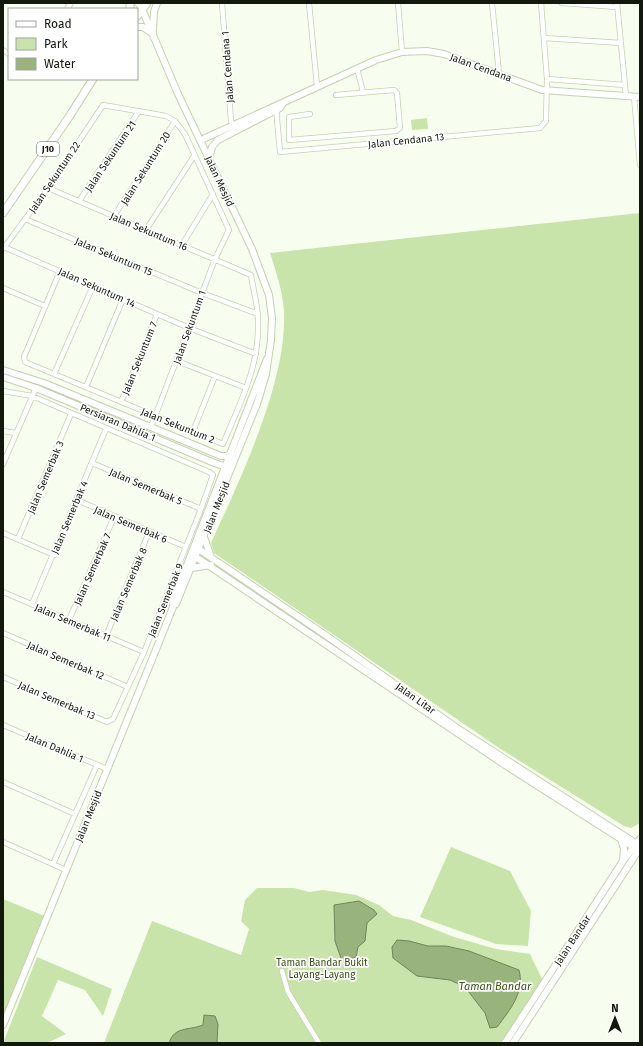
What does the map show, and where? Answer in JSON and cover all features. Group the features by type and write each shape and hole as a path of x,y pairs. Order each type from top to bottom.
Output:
{"main road":[{"path":"154,33 154,12 157,3"},
{"name":"Jalan Mesjid","path":"142,5 175,88 252,249 269,295 272,318 266,374 257,404 204,537 197,548"},
{"path":"138,27 146,28 154,33"},
{"name":"Jalan Cendana","path":"201,140 234,128 317,86 357,68 402,52 427,51 444,54 547,90 637,97"},
{"name":"J10","path":"3,213 69,117 92,80"},
{"name":"Jalan Cendana","path":"209,159 212,147 218,140 234,128"},
{"name":"Jalan Mesjid","path":"173,607 173,601 197,548 267,359"},
{"name":"Persiaran Dahlia 1","path":"3,370 44,382 151,428 224,457 231,453"},
{"name":"Persiaran Dahlia 1","path":"3,377 36,388 226,467"},
{"path":"212,462 217,459 215,453"},
{"path":"226,467 233,465"},
{"path":"204,537 211,557"},
{"name":"Jalan Litar","path":"197,548 324,634 457,728 623,838"},
{"name":"Jalan Mesjid","path":"3,1025 173,607 177,603 192,568 194,555"},
{"name":"Jalan Litar","path":"194,555 211,565 505,765 638,846"},
{"path":"192,568 211,565"},
{"path":"623,861 623,838 640,835"},
{"name":"Jalan Bandar","path":"505,1043 623,861 638,846"},
{"name":"Jalan Bandar","path":"513,1043 638,846"}],"street":[{"name":"Jalan Cendana 1","path":"222,3 234,128"},
{"path":"309,3 317,86"},
{"path":"398,3 402,52"},
{"path":"492,3 499,73"},
{"name":"Jalan Cendana 13","path":"290,151 540,128 546,121 547,90 541,3"},
{"path":"562,3 617,5 626,96"},
{"path":"544,38 621,43"},
{"path":"357,68 363,92"},
{"path":"547,78 625,85"},
{"path":"289,140 399,130 396,90 336,94"},
{"path":"637,97 640,165"},
{"name":"Jalan Sekuntum 22","path":"4,248 48,188 103,105 139,111"},
{"path":"276,108 280,152 290,151 289,117 310,114"},
{"path":"139,111 166,116 175,120 183,130 213,194 182,245"},
{"name":"Jalan Sekuntum 21","path":"79,201 139,111"},
{"name":"Jalan Sekuntum 20","path":"114,216 175,120"},
{"path":"146,230 194,156"},
{"name":"Jalan Sekuntum 16","path":"48,188 251,275"},
{"name":"Jalan Sekuntum 1","path":"151,428 215,259 228,233 228,227 213,194"},
{"name":"Jalan Sekuntum 15","path":"25,219 202,293 258,314"},
{"name":"Jalan Sekuntum 14","path":"4,248 189,328 256,354"},
{"path":"3,288 45,306 60,271"},
{"name":"Jalan Sekuntum 2","path":"45,306 26,352 24,359 25,362 223,444 254,368 258,314 251,275"},
{"path":"54,374 93,286"},
{"path":"86,387 123,299"},
{"name":"Jalan Sekuntum 7","path":"121,402 157,314"},
{"path":"177,361 246,388"},
{"path":"194,429 215,376"},
{"path":"3,464 36,388"},
{"path":"3,391 32,396 106,429"},
{"name":"Jalan Semerbak 3","path":"18,539 72,414"},
{"name":"Jalan Semerbak 4","path":"32,604 106,429"},
{"name":"Jalan Semerbak 9","path":"106,429 210,472 213,475 144,652 111,721"},
{"path":"3,431 16,433"},
{"name":"Jalan Semerbak 5","path":"92,463 201,509"},
{"name":"Jalan Semerbak 6","path":"77,500 186,547"},
{"name":"Jalan Semerbak 7","path":"69,620 114,517"},
{"name":"Jalan Semerbak 8","path":"106,636 149,532"},
{"path":"3,533 54,554"},
{"name":"Jalan Semerbak 11","path":"3,592 144,652"},
{"name":"Jalan Semerbak 12","path":"3,633 128,686"},
{"name":"Jalan Semerbak 13","path":"3,677 108,722 111,721"},
{"name":"Jalan Dahlia 1","path":"3,724 107,770"},
{"path":"53,864 97,765"},
{"path":"3,782 75,814"},
{"path":"3,842 66,870"},
{"path":"282,971 288,992 320,1043"}],"green space":[{"path":"427,118 428,129 412,130 411,120"},
{"path":"640,213 640,823 631,828 624,826 499,748 214,553 211,543 248,461 260,430 278,369 283,340 284,312 281,290 270,253"},
{"path":"451,847 510,871 531,911 528,946 496,944 420,917"},
{"name":"Taman Bandar Bukit Layang-Layang","path":"257,888 294,888 309,892 323,890 356,895 379,905 393,916 411,920 454,937 496,949 530,954 544,983 503,1043 104,1043 152,921 241,955 249,929 241,921 245,900"},
{"path":"3,899 47,917 3,1025"},
{"path":"37,957 112,989 103,1016 85,990 58,980 42,1016 66,1034 47,1043 3,1043"}],"water":[{"path":"359,901 374,910 377,914 367,923 365,941 358,947 356,957 342,961 335,941 334,905"},
{"name":"Taman Bandar","path":"397,940 409,941 428,946 446,946 469,951 519,970 520,986 515,1000 507,1014 497,1027 490,1028 485,1013 465,987 450,980 417,976 393,958 392,947"},
{"path":"204,1015 215,1016 218,1024 217,1043 169,1043 178,1031 203,1025"}]}
